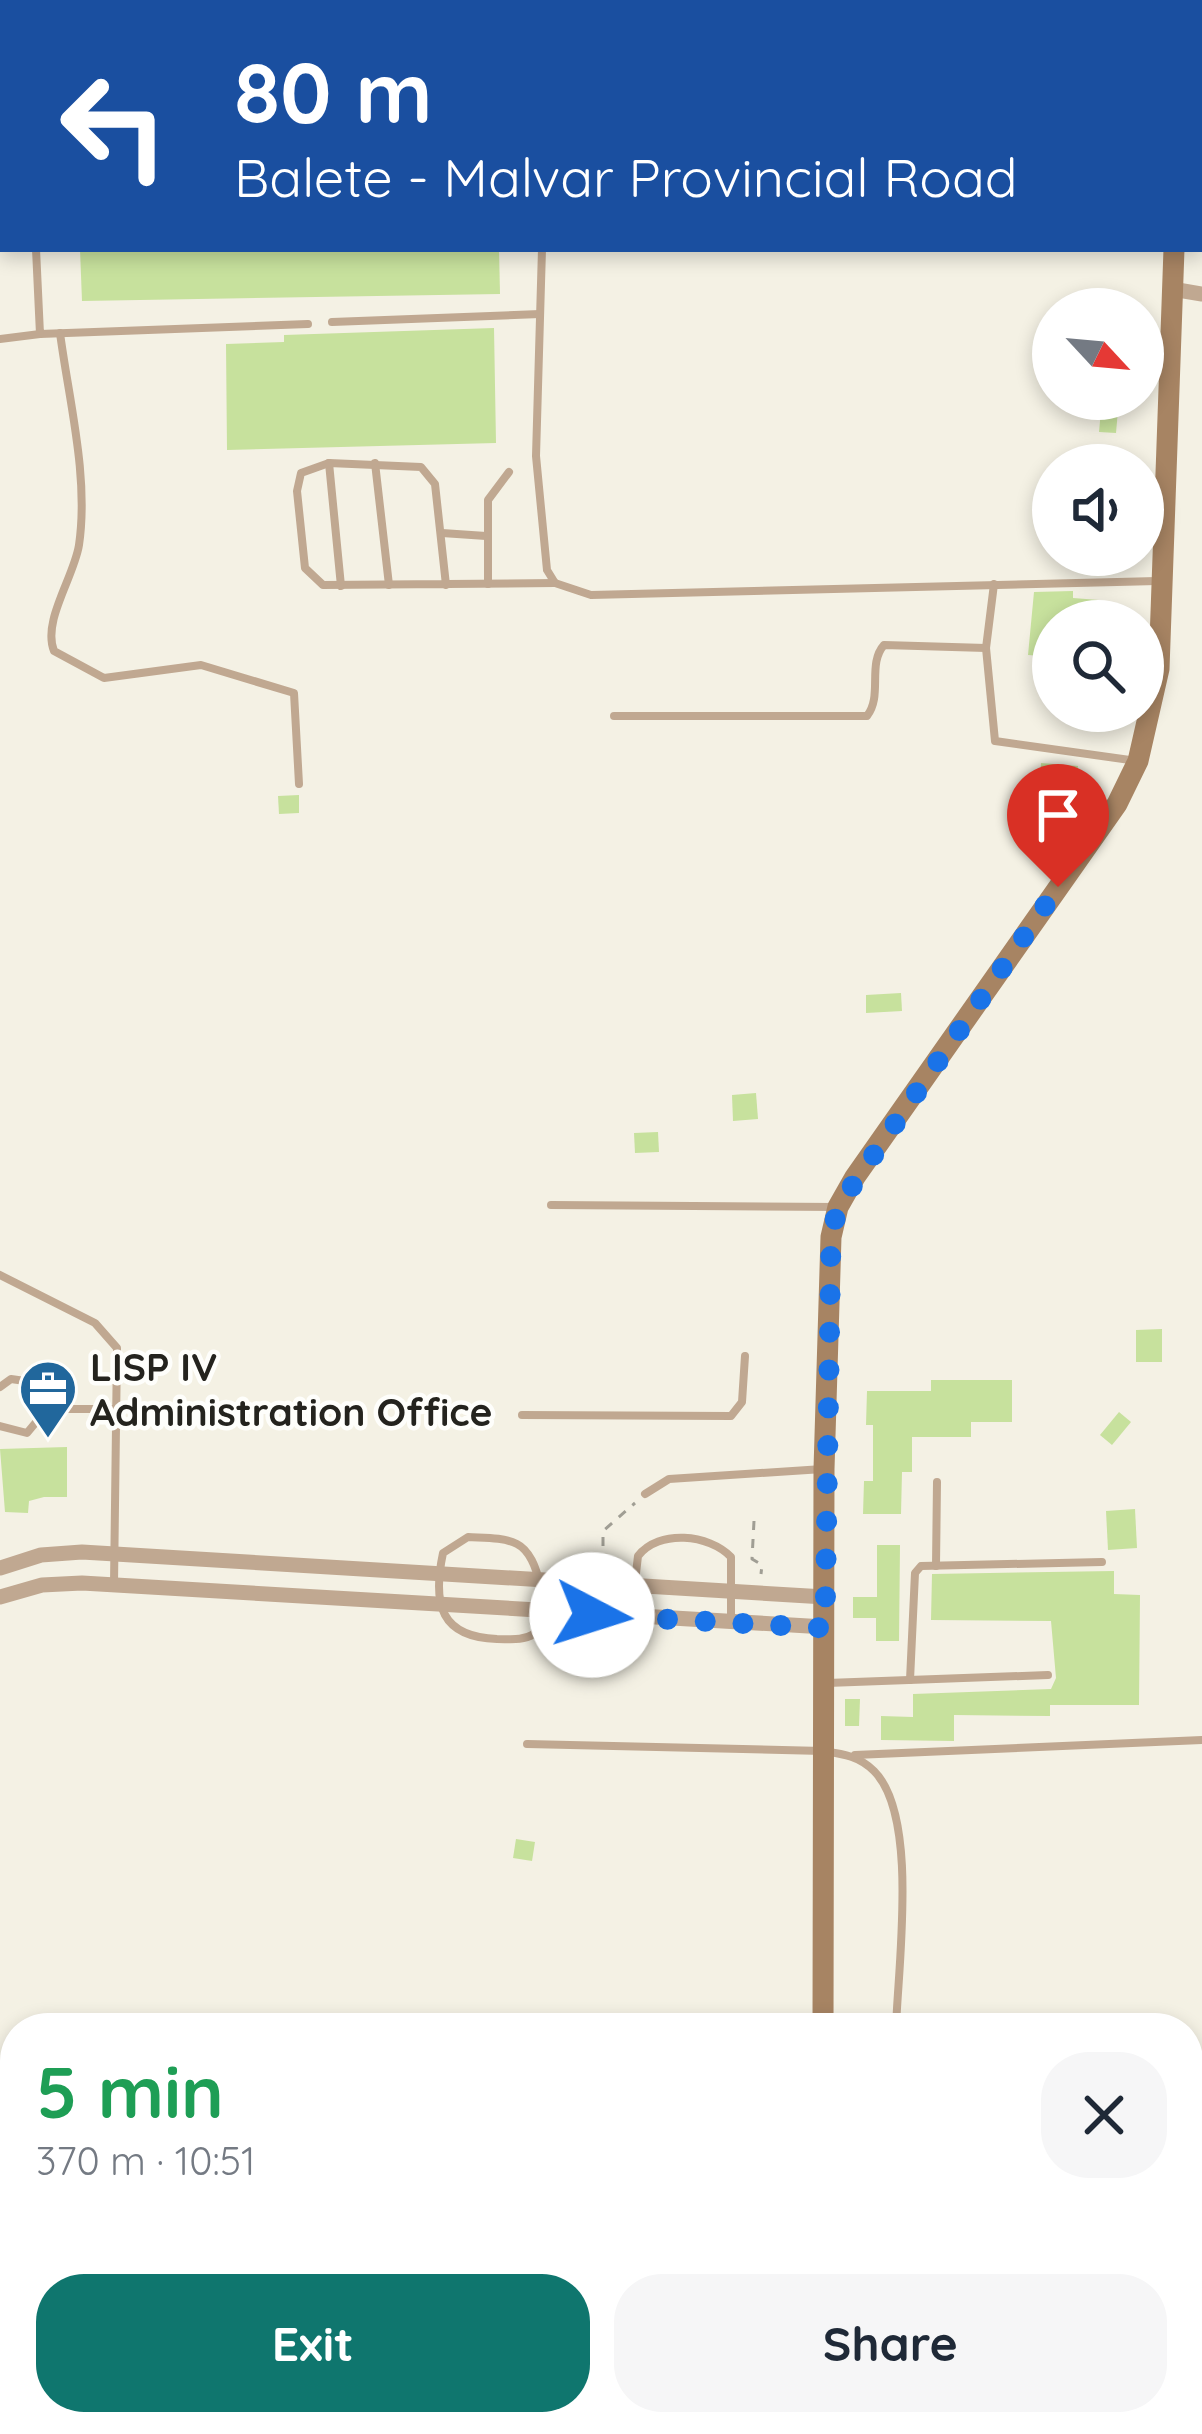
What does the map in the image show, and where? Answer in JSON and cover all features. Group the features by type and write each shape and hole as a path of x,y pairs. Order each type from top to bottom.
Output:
{"main road":[{"path":"823,2013 824,1469 831,1237 838,1207 1117,804 1138,761 1159,669 1174,252"}],"street":[{"path":"1172,289 1202,294"},
{"path":"0,1568 41,1555 113,1553 438,1577 825,1597"},
{"path":"0,1597 42,1585 114,1584 825,1628"}],"lane":[{"path":"36,252 40,334"},
{"path":"542,252 536,456 547,570 555,584"},
{"path":"332,322 541,314"},
{"path":"0,339 308,323"},
{"path":"60,333 82,523 75,569 50,630 54,651 104,678 201,665 295,693 298,784"},
{"path":"329,463 341,586"},
{"path":"375,464 389,585"},
{"path":"446,585 430,474 421,467 310,466 296,491 304,568 323,585 341,586 555,584 591,595 1159,581"},
{"path":"488,584 488,500 508,472"},
{"path":"442,533 486,536"},
{"path":"994,584 986,648 995,741 1138,761"},
{"path":"614,716 867,716 874,708 876,656 884,645 986,648"},
{"path":"551,1204 838,1207"},
{"path":"0,1275 112,1336 114,1584"},
{"path":"522,1414 731,1416 742,1402 745,1356"},
{"path":"0,1387 11,1379 32,1382 41,1388 47,1409"},
{"path":"0,1426 27,1432 47,1409 116,1409"},
{"path":"645,1494 669,1479 824,1469"},
{"path":"936,1565 937,1482"},
{"path":"468,1537 520,1546 534,1561 536,1580 540,1625 525,1640 455,1633 442,1605 438,1577 443,1553 468,1537"},
{"path":"630,1619 638,1556 663,1538 723,1549 730,1557 731,1624"},
{"path":"910,1680 915,1573 921,1566 1102,1562"},
{"path":"825,1684 1048,1675"},
{"path":"527,1744 823,1750 854,1755 1202,1741"},
{"path":"854,1755 877,1773 898,1815 896,2013"}],"path":[{"path":"602,1582 604,1532 645,1494"},
{"path":"754,1521 752,1559 761,1565 760,1592"}],"building":[{"path":"80,252 499,252 500,294 82,301"},
{"path":"494,328 496,443 227,450 226,344 284,342 284,335"},
{"path":"1100,420 1117,420 1116,433 1099,432"},
{"path":"1073,591 1073,598 1099,600 1033,600 1034,592"},
{"path":"1041,763 1078,766 1076,783 1040,780"},
{"path":"299,795 299,813 279,814 278,796"},
{"path":"901,993 902,1011 866,1013 866,995"},
{"path":"756,1093 758,1119 733,1121 732,1095"},
{"path":"658,1132 659,1152 635,1153 634,1133"},
{"path":"1162,1329 1162,1362 1136,1362 1136,1330"},
{"path":"931,1380 1012,1380 1012,1422 971,1422 971,1437 912,1437 912,1472 902,1472 901,1514 863,1514 864,1481 873,1481 873,1425 866,1425 867,1391 931,1391"},
{"path":"1119,1412 1131,1422 1112,1445 1100,1435"},
{"path":"67,1447 67,1497 29,1501 28,1513 5,1512 0,1449"},
{"path":"1135,1509 1137,1548 1108,1550 1106,1511"},
{"path":"877,1545 900,1545 899,1641 876,1641 876,1618 853,1618 853,1597 877,1597"},
{"path":"1114,1571 1114,1594 1140,1595 1139,1705 1050,1705 1050,1716 954,1715 954,1741 881,1740 881,1716 913,1717 913,1694 1051,1689 1056,1678 1051,1621 931,1620 932,1574"},
{"path":"845,1699 860,1699 859,1726 845,1726"},
{"path":"516,1839 535,1842 532,1861 513,1858"}],"place":[{"name":"LISP IV Administration Office","path":"48,1440"}],"route":[{"path":"592,1615 825,1628 831,1237 838,1207 1058,887"}]}
